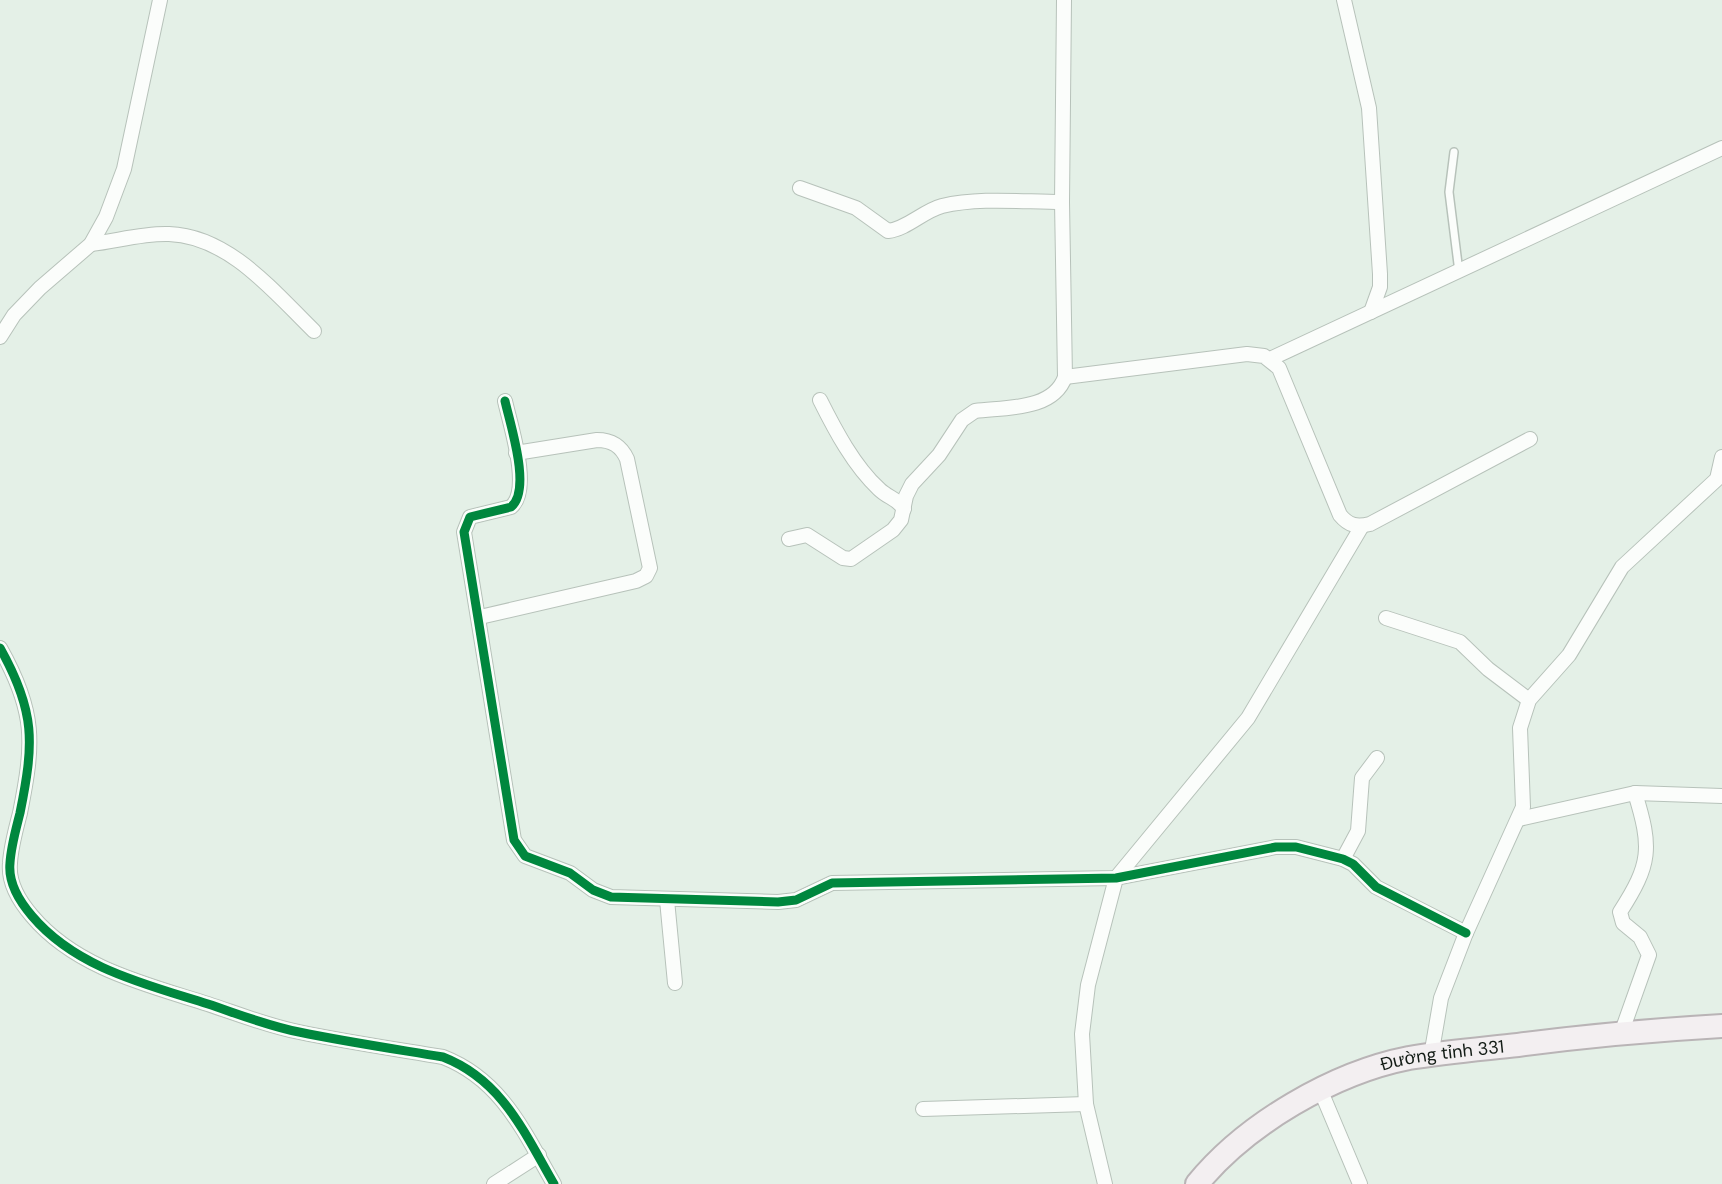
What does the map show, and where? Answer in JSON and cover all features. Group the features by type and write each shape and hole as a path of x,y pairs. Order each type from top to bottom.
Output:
{"main road":[{"name":"Đường tỉnh 331","path":"1197,1184 1249,1135 1320,1089 1408,1058 1622,1031 1722,1026"}],"street":[{"path":"0,337 15,315 40,288 91,244 106,217 124,169 160,0"},
{"path":"789,538 800,535 810,536 843,558 851,559 893,530 904,509 912,484 933,462 966,416 975,411 1042,402 1056,393 1065,377 1062,202 1064,0"},
{"path":"1344,0 1369,108 1380,274 1380,287 1371,312"},
{"path":"1065,377 1247,354 1270,358 1722,148"},
{"path":"800,188 856,208 888,231 895,231 927,212 953,204 1062,202"},
{"path":"91,244 151,235 195,237 214,245 256,276 314,331"},
{"path":"1270,358 1279,368 1340,515 1350,524 1362,526"},
{"path":"505,400 516,453 520,486 518,499 503,510 471,517 464,528 516,846 525,856 570,873 601,894 667,900 787,902 831,883 1116,878 1276,847 1296,847 1343,859 1353,864 1376,887 1466,933"},
{"path":"820,400 843,442 878,488 896,498 904,509"},
{"path":"1105,1184 1086,1104 1082,1034 1083,1010 1116,878 1248,718 1362,526 1530,439"},
{"path":"480,617 636,581 646,576 650,568 627,459 619,446 605,440 597,440 516,453"},
{"path":"1431,1056 1441,998 1466,933 1519,819 1524,799 1520,728 1528,700 1569,655 1622,567 1717,479 1722,457"},
{"path":"1386,618 1460,642 1488,669 1528,700"},
{"path":"0,648 15,674 23,695 29,717 31,744 5,861 12,884 22,904 44,930 70,952 139,982 285,1029 443,1057 459,1063 486,1081 504,1100 554,1184"},
{"path":"1343,859 1358,831 1362,778 1377,758"},
{"path":"1519,819 1635,793 1722,796"},
{"path":"1622,1031 1649,955 1640,937 1623,923 1620,912 1636,887 1646,863 1647,831 1635,793"},
{"path":"667,900 675,983"},
{"path":"1320,1089 1360,1184"},
{"path":"923,1109 1086,1104"},
{"path":"494,1184 538,1155"}],"lane":[{"path":"1454,152 1449,192 1459,272"}],"cycle path":[{"path":"505,401 520,472 517,499 511,507 470,517 464,532 514,840 525,856 570,873 593,890 611,897 778,902 796,900 832,883 1116,878 1276,847 1296,847 1343,859 1353,864 1376,887 1466,933"},
{"path":"0,648 20,691 29,728 28,767 11,850 11,878 15,891 23,904 50,934 69,949 113,972 253,1020 317,1036 443,1057 481,1079 496,1094 521,1127 554,1184"}]}
